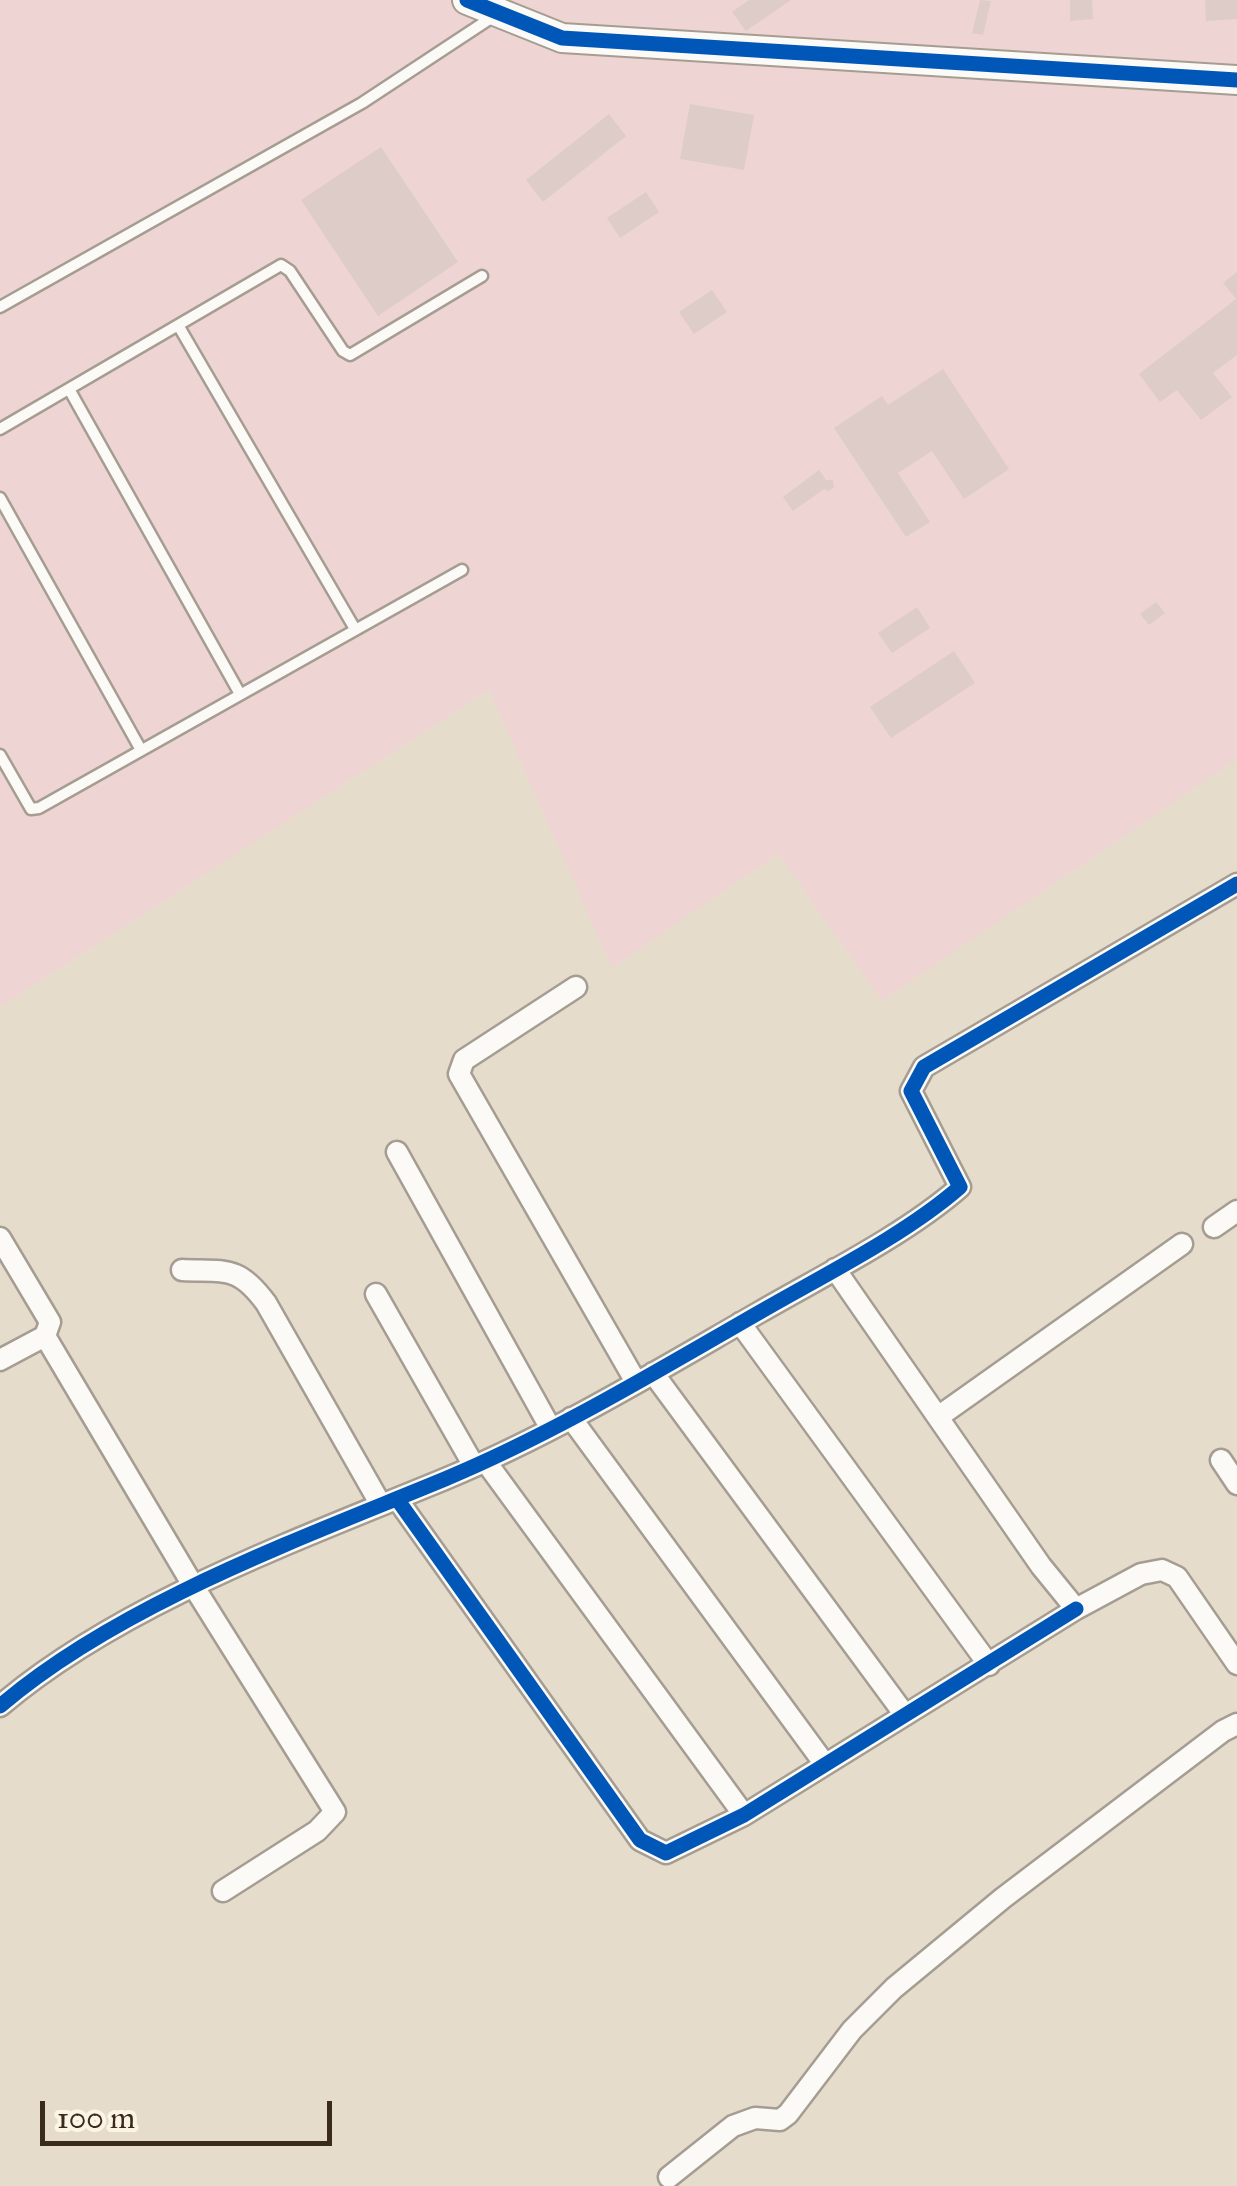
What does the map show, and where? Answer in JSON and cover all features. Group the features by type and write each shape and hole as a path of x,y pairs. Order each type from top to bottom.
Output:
{"street":[{"path":"467,0 562,38 1237,80"},
{"path":"0,1706 67,1654 194,1588 552,1429 943,1202 960,1187 911,1091 924,1067 1237,884"},
{"path":"576,988 464,1060 459,1074 645,1378 905,1715"},
{"path":"397,1152 552,1429"},
{"path":"1214,1227 1237,1211"},
{"path":"0,1238 50,1322 45,1336 0,1360"},
{"path":"938,1417 1182,1244"},
{"path":"835,1268 1076,1609"},
{"path":"182,1270 236,1273 252,1284 389,1502 640,1840 666,1853 744,1815 1076,1609 1141,1574 1162,1570 1177,1577 1237,1664"},
{"path":"376,1294 480,1464 744,1815"},
{"path":"740,1323 989,1665"},
{"path":"45,1336 194,1588 335,1812 317,1831 223,1890"},
{"path":"571,1418 824,1764"},
{"path":"1221,1460 1237,1484"},
{"path":"669,2177 732,2126 755,2118 780,2120 788,2114 852,2030 934,1954 1223,1730 1237,1724"}],"lane":[{"path":"0,307 362,102 498,14"},
{"path":"0,429 282,265 290,271 343,351 350,355 482,276"},
{"path":"178,325 355,628"},
{"path":"69,389 240,694"},
{"path":"0,498 141,750"},
{"path":"0,755 31,809 39,808 462,570"}],"shaded area":[{"path":"0,0 1237,0 1237,759 882,1001 778,854 612,968 489,690 0,1007"}],"building":[{"path":"749,0 791,0 746,31 732,12"},
{"path":"980,0 991,1 983,35 972,33"},
{"path":"1070,0 1092,0 1093,19 1070,21"},
{"path":"1205,0 1237,0 1237,19 1206,21"},
{"path":"690,104 754,115 744,170 680,159"},
{"path":"609,114 626,136 543,202 526,180"},
{"path":"381,147 458,262 378,316 301,200"},
{"path":"646,192 659,212 620,238 607,218"},
{"path":"1237,272 1237,355 1213,373 1232,397 1201,420 1177,390 1160,402 1139,374 1236,299 1223,283"},
{"path":"712,290 727,312 694,334 679,312"},
{"path":"943,369 1009,469 964,499 932,451 898,473 930,522 906,537 834,428 882,396 888,405"},
{"path":"819,470 826,480 833,480 834,487 824,489 793,511 783,497"},
{"path":"1156,602 1165,613 1149,625 1140,614"},
{"path":"917,607 930,628 892,653 878,633"},
{"path":"954,651 975,683 891,738 870,707"}],"cycle path":[{"path":"467,0 562,38 1237,80"},
{"path":"0,1706 47,1669 155,1605 566,1422 915,1222 960,1187 911,1091 924,1067 1237,884"},
{"path":"397,1499 640,1840 666,1853 744,1815 1076,1609"}]}
